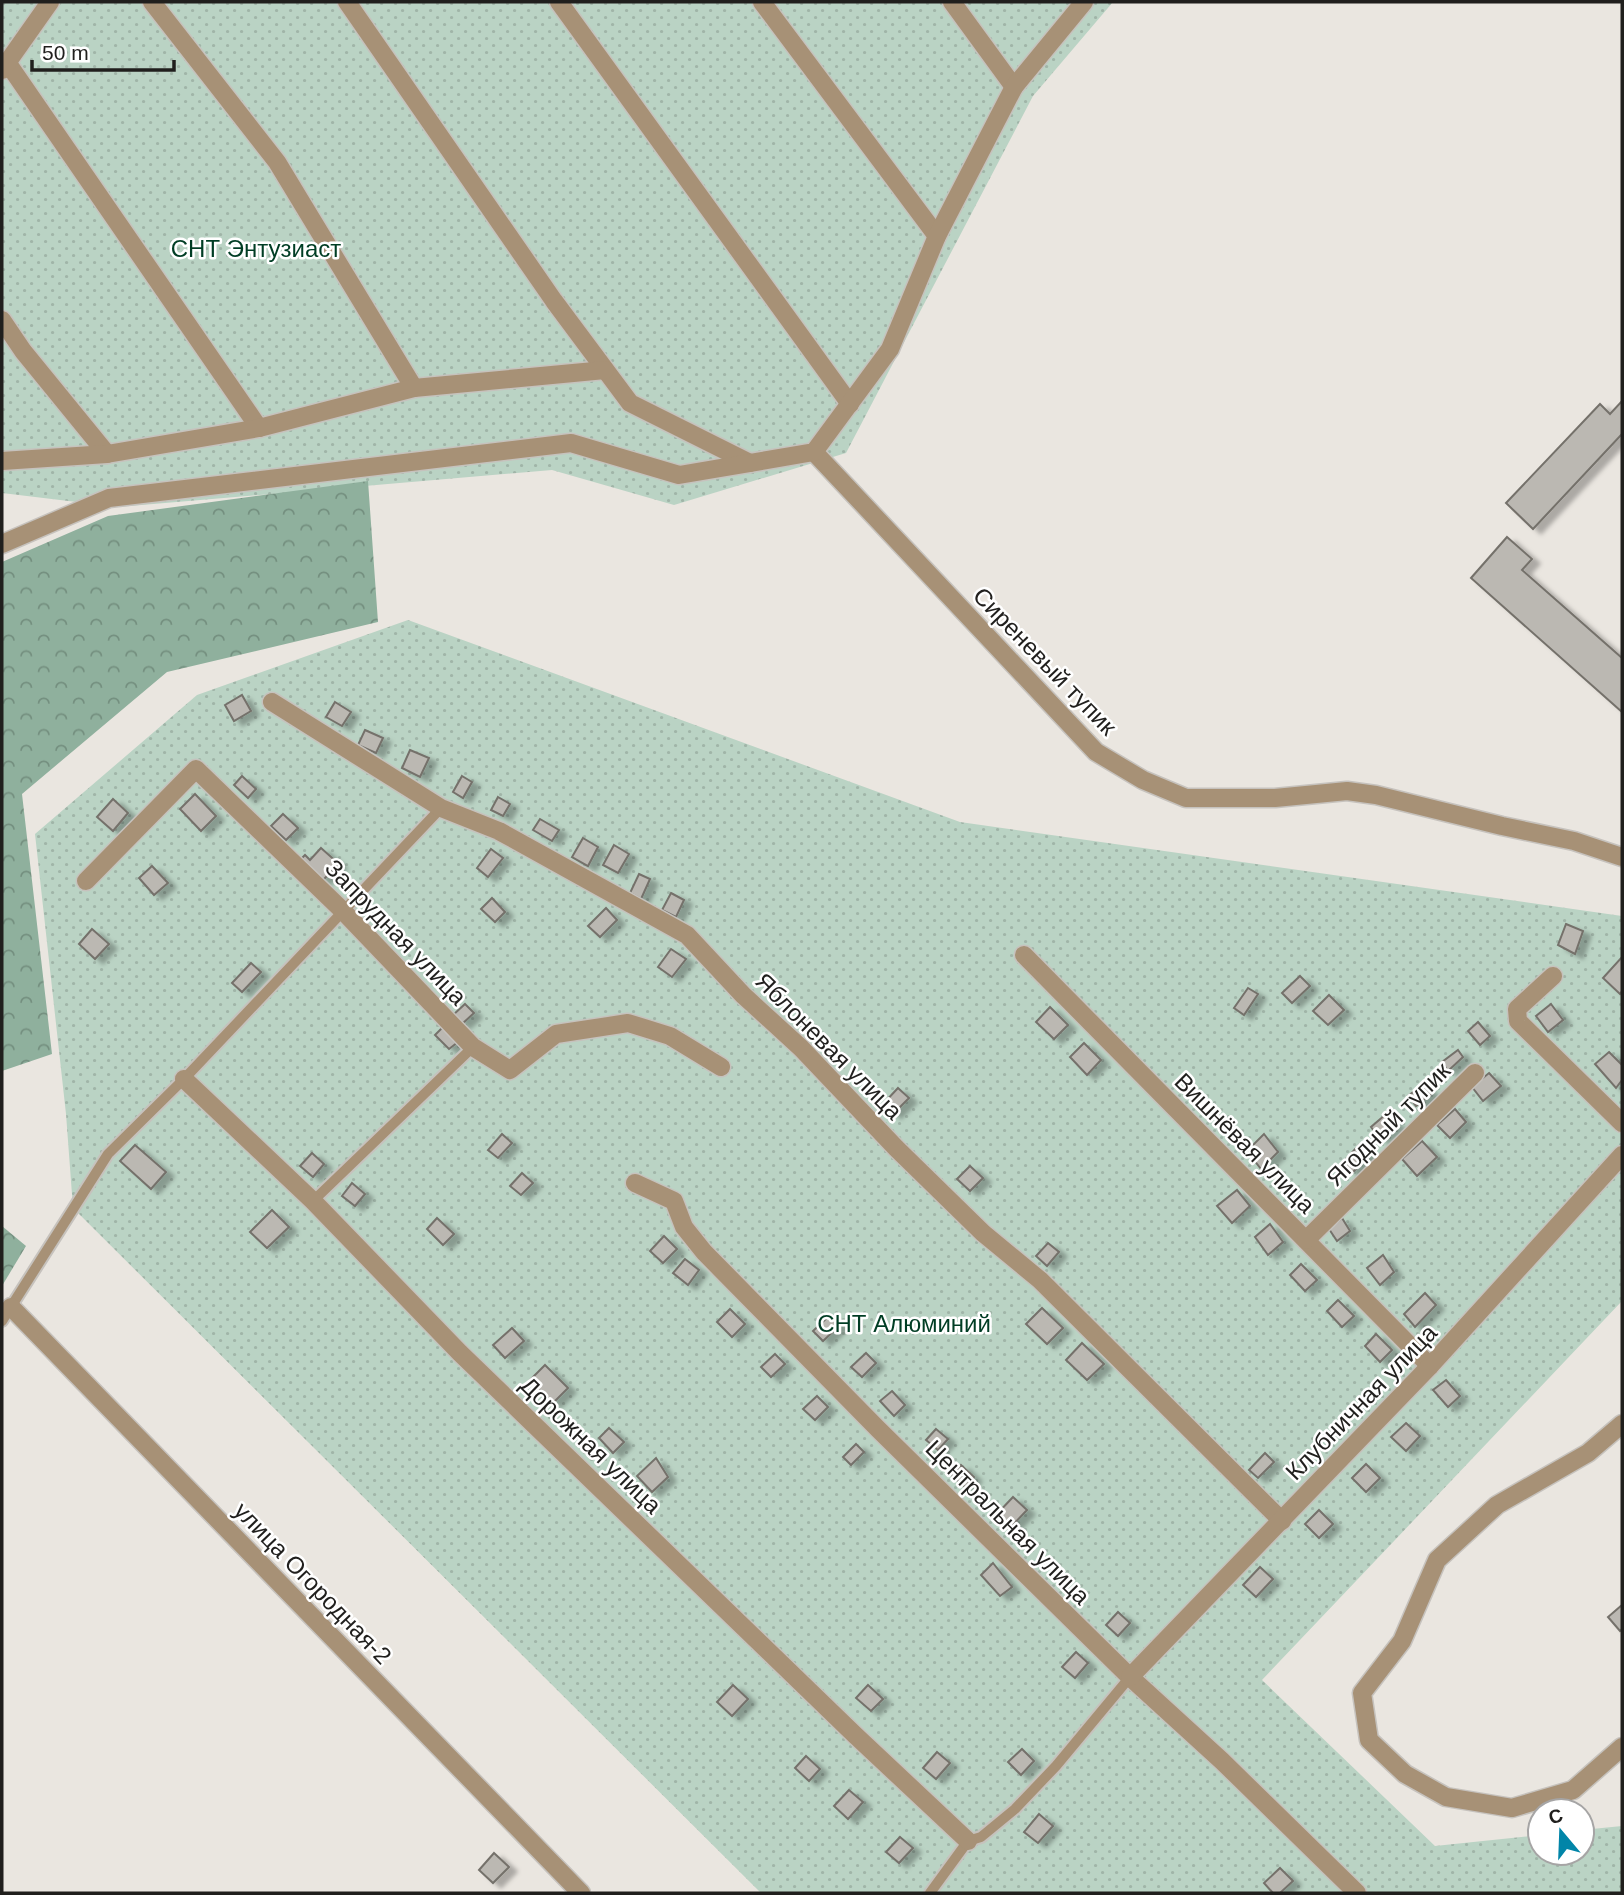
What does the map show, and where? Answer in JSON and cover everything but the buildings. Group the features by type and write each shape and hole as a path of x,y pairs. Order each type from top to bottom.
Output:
{"street":[{"path":"50,2 4,66 259,428"},
{"path":"152,2 277,162 414,387"},
{"path":"347,2 554,301 630,403 750,463"},
{"path":"559,2 850,404"},
{"path":"762,2 937,236"},
{"path":"952,2 1014,87"},
{"path":"2,544 108,498 571,443 679,475 814,452 891,349 937,236 1014,87 1084,2"},
{"path":"2,320 23,351 107,454"},
{"path":"2,461 107,454 259,428 414,387 605,370"},
{"name":"Сиреневый тупик","path":"814,452 1096,752 1143,780 1186,798 1275,798 1347,792 1376,795 1574,841 1622,857"},
{"name":"Яблоневая улица","path":"272,702 441,808 499,831 687,935 743,995 801,1048 974,1224 1040,1280 1282,1521"},
{"name":"Запрудная улица","path":"86,881 196,769 343,911 473,1046 510,1070 556,1034 628,1023 670,1035 721,1068"},
{"name":"Вишнёвая улица","path":"1024,955 1430,1366"},
{"path":"1553,976 1517,1009 1518,1021 1622,1123"},
{"name":"Ягодный тупик","path":"1306,1240 1475,1073"},
{"name":"Дорожная улица","path":"184,1079 313,1202 470,1362 968,1841"},
{"name":"Клубничная улица","path":"1130,1677 1430,1366 1622,1154"},
{"name":"Центральная улица","path":"635,1183 674,1200 684,1227 704,1252 878,1429 1130,1677 1222,1761 1356,1893"},
{"name":"улица Огородная-2","path":"6,1314 581,1893"},
{"path":"1622,1424 1588,1453 1497,1505 1437,1560 1402,1641 1362,1693 1369,1740 1405,1774 1446,1797 1512,1808 1573,1790 1622,1747"}],"lane":[{"path":"6,1314 108,1154 184,1079 441,808"},
{"path":"313,1202 473,1046"},
{"path":"930,1893 968,1841 981,1837 1015,1810 1056,1766 1130,1677"}],"green space":[{"name":"СНТ Энтузиаст","path":"2,2 1113,2 1033,96 846,453 674,505 552,470 118,507 2,493"},
{"path":"368,481 378,622 167,672 22,794 52,1054 2,1071 2,562 108,516"},
{"name":"СНТ Алюминий","path":"408,620 960,822 1622,916 1622,1301 1262,1680 1435,1846 1526,1836 1526,1867 1596,1867 1596,1829 1622,1826 1622,1893 761,1893 73,1208 66,1114 35,834 197,695"},
{"path":"2,1226 26,1246 2,1286"}]}
